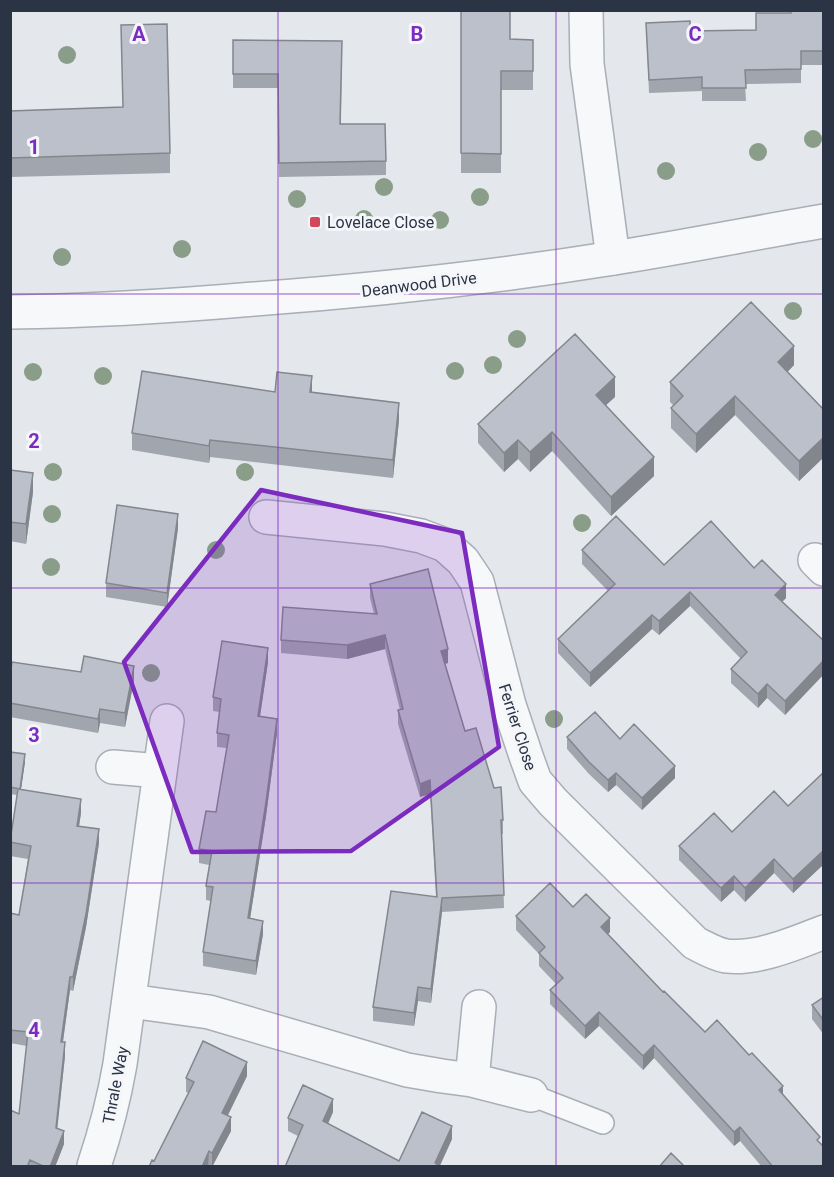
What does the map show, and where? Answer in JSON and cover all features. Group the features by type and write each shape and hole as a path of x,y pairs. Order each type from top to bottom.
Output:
{"street":[{"path":"586,10 587,64 613,258"},
{"name":"Deanwood Drive","path":"10,312 63,312 340,293 613,258 824,220"},
{"name":"Ferrier Close","path":"266,517 385,529 421,536 446,545 463,561 477,582 509,705 536,781 560,809 695,943 725,956 746,956 785,946 824,932"},
{"path":"167,722 130,1001 209,1012 407,1070 471,1080 531,1095"},
{"path":"113,767 160,771"},
{"name":"Thrale Way","path":"94,1167 113,1103 130,1001"},
{"path":"471,1080 479,1007"}],"lane":[{"path":"531,1095 603,1123"}],"highlighted area":[{"path":"261,490 462,533 499,747 351,851 192,852 124,662"}],"building":[{"path":"461,10 510,10 510,39 533,40 533,71 501,71 501,154 461,153"},
{"path":"791,10 824,10 824,51 801,51 801,69 745,70 746,88 702,88 702,77 649,80 646,23 690,21 690,31 756,30 756,13 791,13"},
{"path":"167,24 170,153 10,158 10,111 123,107 121,25"},
{"path":"233,40 342,41 340,124 385,124 386,161 279,163 278,74 233,74"},
{"path":"751,302 794,346 778,362 824,410 824,437 799,461 735,396 696,434 671,408 683,396 670,382"},
{"path":"575,334 615,377 596,395 654,457 611,497 552,432 530,452 518,440 504,453 478,424"},
{"path":"142,371 275,392 277,372 312,376 310,392 399,403 393,460 210,440 209,446 132,433"},
{"path":"10,470 33,473 26,524 10,522"},
{"path":"117,505 178,514 167,593 106,583"},
{"path":"616,516 664,565 711,521 754,568 762,560 786,584 775,595 824,641 824,660 785,701 767,684 758,694 731,669 747,652 690,592 659,621 652,615 590,673 558,639 615,584 582,550"},
{"path":"428,569 448,649 441,651 465,731 476,728 494,788 501,787 504,895 442,898 431,989 418,987 414,1013 373,1007 391,891 437,897 430,780 420,784 398,710 403,709 385,635 347,645 281,640 283,607 377,614 370,584"},
{"path":"222,641 268,648 258,716 277,719 248,918 263,921 256,961 203,952 213,887 206,886 212,851 199,849 206,811 216,812 229,735 217,733 221,699 213,697"},
{"path":"84,656 134,666 125,713 100,709 98,719 10,703 12,662 81,672"},
{"path":"595,712 620,739 634,724 675,766 642,798 616,773 608,780 567,737"},
{"path":"10,752 25,754 20,789 10,787"},
{"path":"824,772 824,850 793,879 774,859 745,888 734,876 721,888 679,846 714,813 732,832 774,791 788,806"},
{"path":"18,789 81,799 77,826 99,829 86,914 73,977 70,977 61,1042 65,1042 56,1128 64,1131 50,1167 30,1160 27,1167 10,1167 10,1110 19,1114 28,1032 10,1030 10,913 19,915 31,846 10,842"},
{"path":"550,883 573,907 586,894 610,918 601,927 663,992 705,1032 717,1020 749,1055 752,1053 783,1086 779,1090 820,1137 817,1140 824,1147 824,1167 773,1167 740,1127 734,1132 654,1045 643,1056 599,1012 585,1026 550,990 563,978 539,953 545,947 516,916"},
{"path":"824,997 824,1021 812,1005"},
{"path":"203,1041 247,1062 222,1113 231,1117 212,1153 209,1151 202,1167 149,1167 194,1082 186,1078"},
{"path":"303,1085 333,1099 323,1121 399,1161 422,1112 452,1126 435,1163 441,1167 285,1167 303,1125 288,1118"},
{"path":"671,1153 685,1167 659,1167"}],"place":[{"name":"Lovelace Close","path":"315,222"}]}
